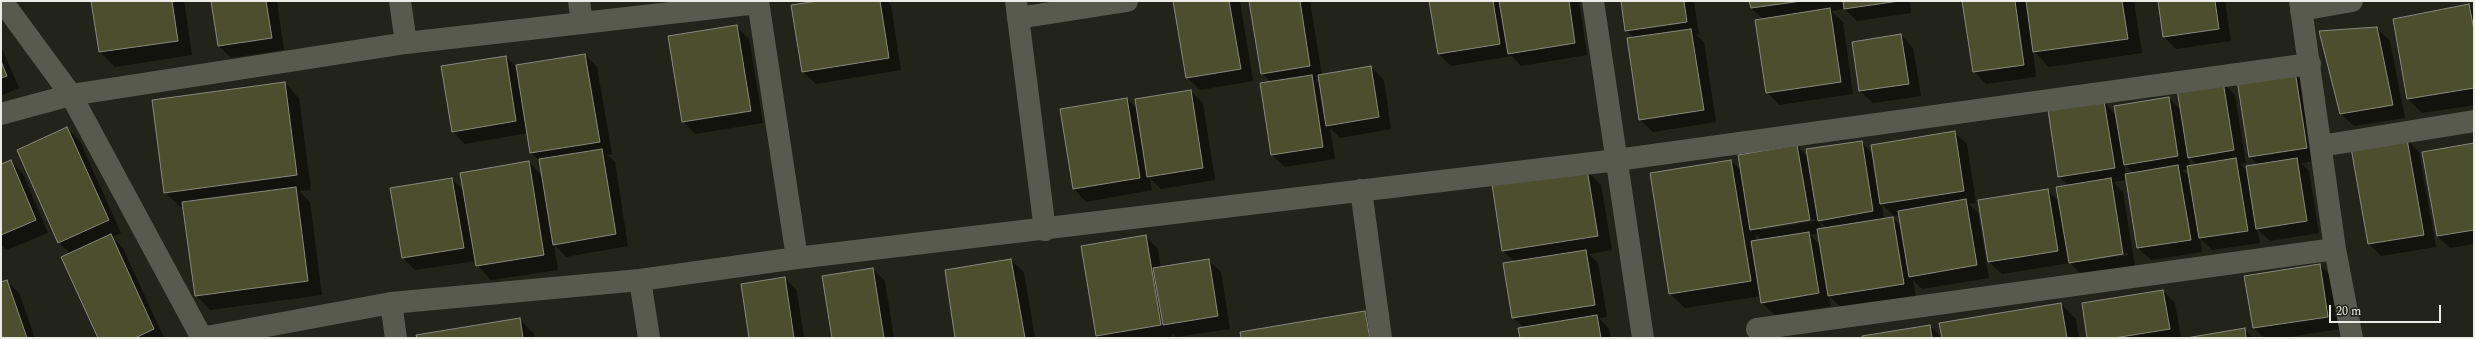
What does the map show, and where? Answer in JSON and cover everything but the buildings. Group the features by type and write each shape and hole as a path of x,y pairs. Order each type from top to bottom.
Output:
{"street":[{"path":"2,1 71,95 201,338 391,303 640,280 797,258 1045,230 1361,190 1617,160 2310,64"},
{"path":"400,1 406,43"},
{"path":"579,1 582,23"},
{"path":"1045,230 1017,9 1127,1"},
{"path":"1593,1 1643,338"},
{"path":"2352,1 2301,5 2335,249 2352,338"},
{"path":"1,114 71,95 406,43 758,2 797,258"},
{"path":"2321,146 2474,121"},
{"path":"1361,190 1381,338"},
{"path":"1756,329 2335,249"},
{"path":"640,280 649,338"},
{"path":"391,303 396,338"}]}
